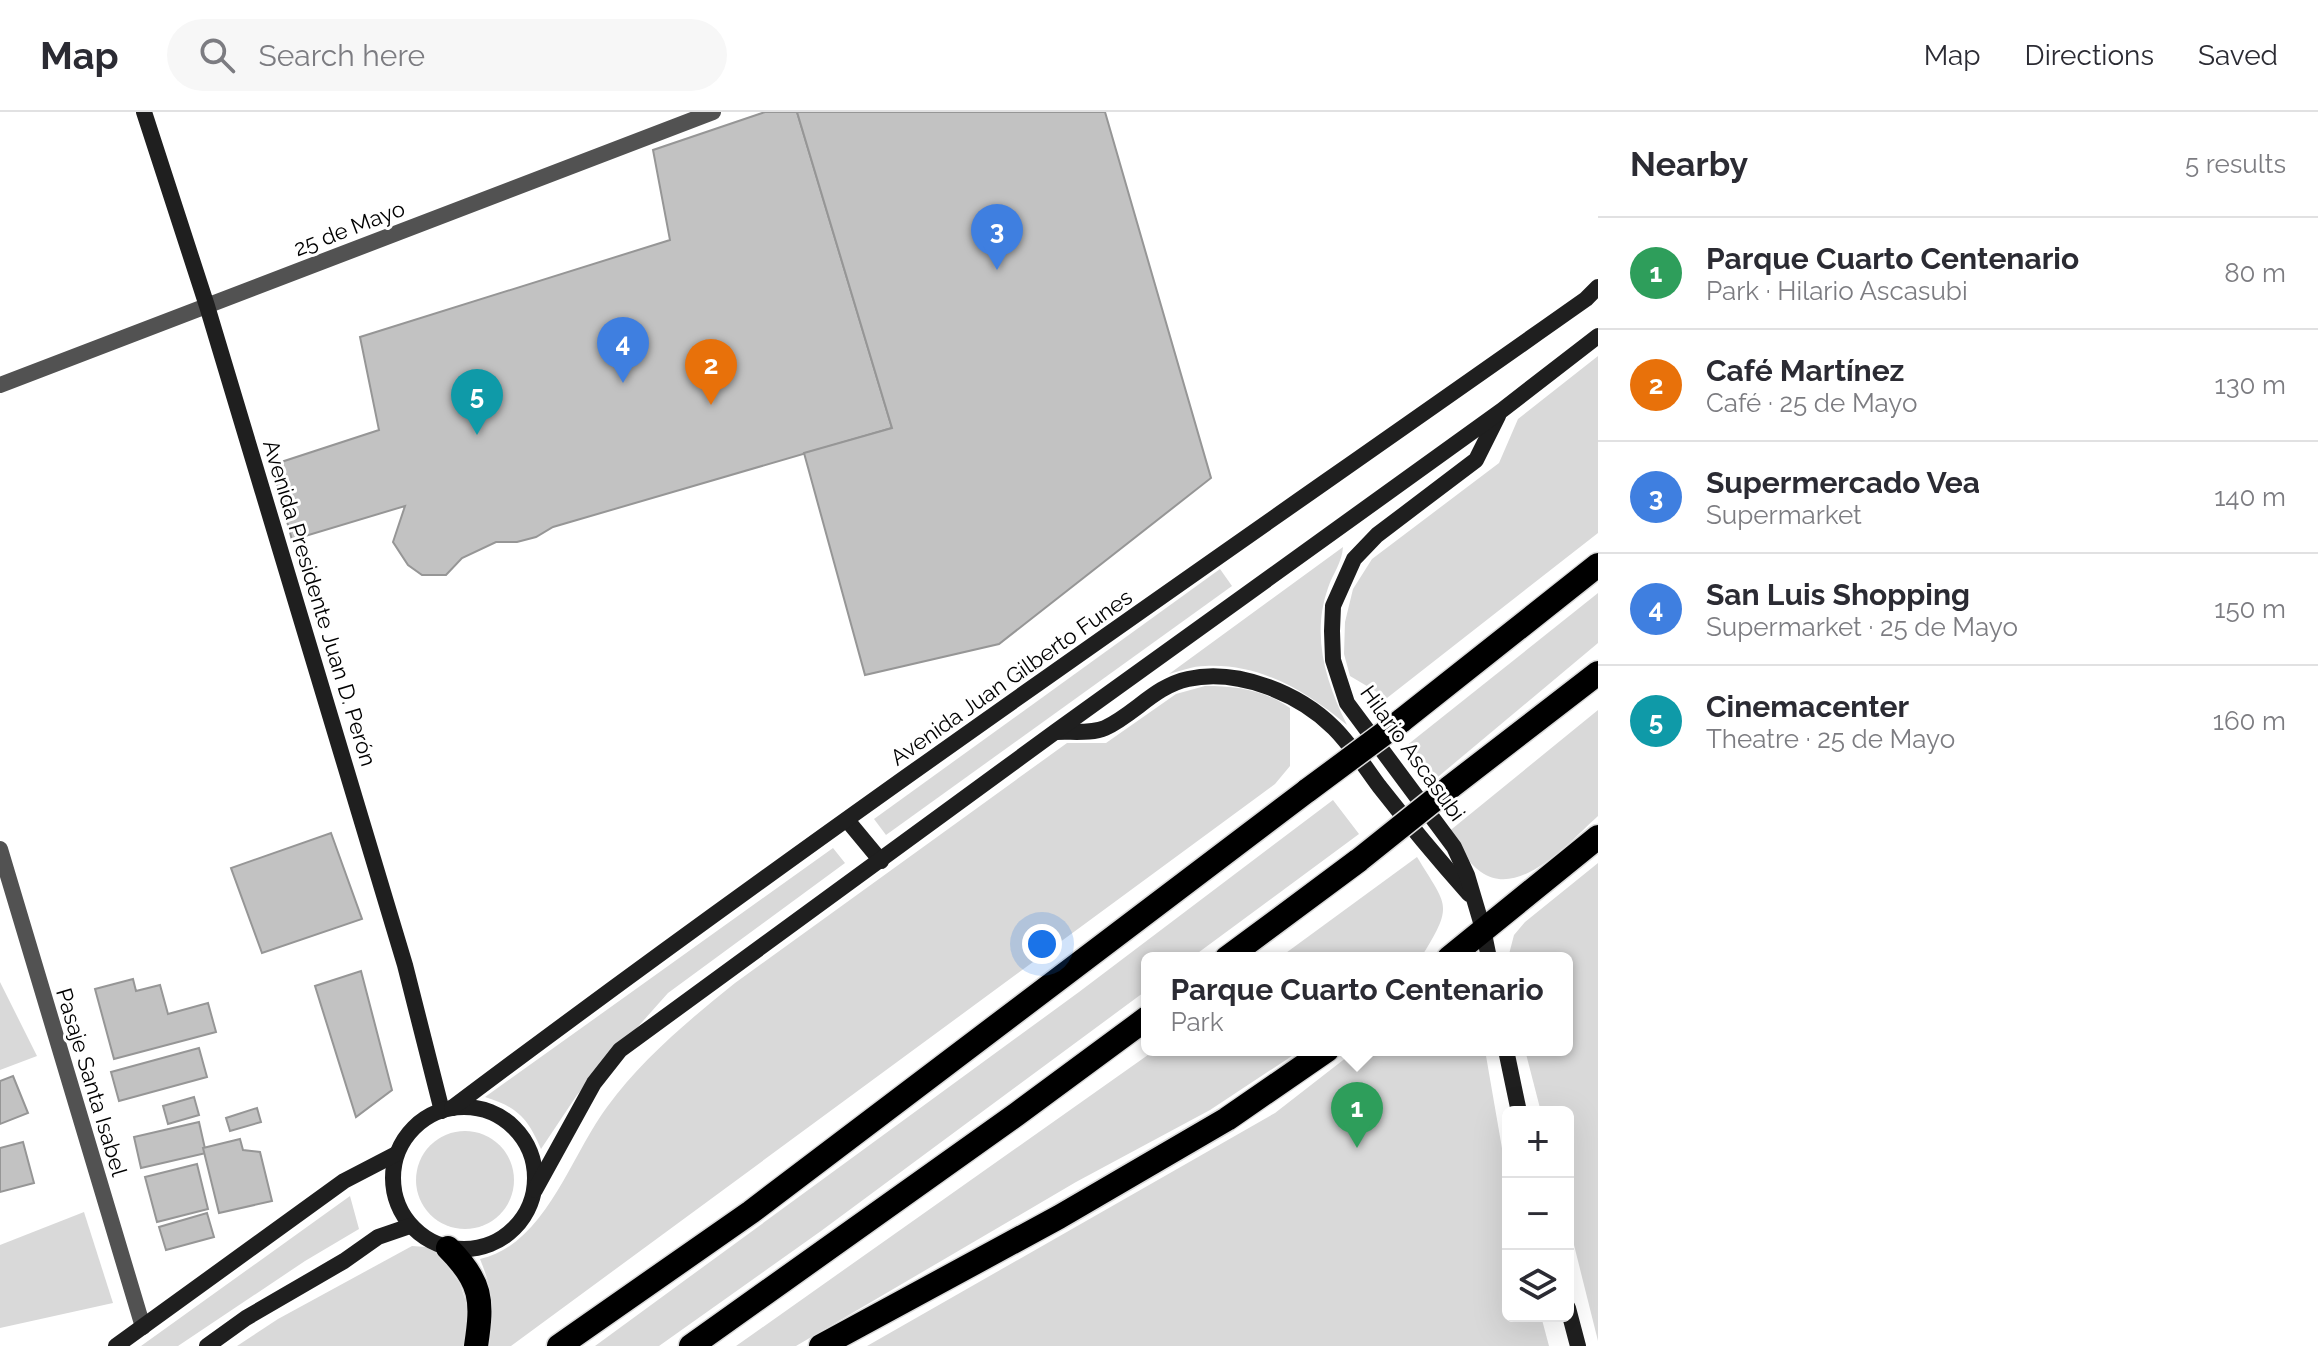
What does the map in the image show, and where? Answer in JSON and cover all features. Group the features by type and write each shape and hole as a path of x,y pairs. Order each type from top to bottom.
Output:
{"highway":[{"path":"559,1346 751,1212 1401,721 1598,565"},
{"path":"1235,952 1359,860 1598,673"},
{"path":"1456,952 1598,837"},
{"path":"691,1346 1141,1022"},
{"path":"821,1346 1059,1217 1227,1119 1318,1056"},
{"path":"448,1248 466,1266 477,1289 481,1313 476,1346"}],"street":[{"name":"Avenida Presidente Juan D. Perón","path":"144,112 207,306 447,1109"},
{"name":"25 de Mayo","path":"0,385 713,112"},
{"name":"Avenida Juan Gilberto Funes","path":"447,1109 847,820 1586,299 1598,287"},
{"path":"535,1190 535,1167 528,1146 515,1128 496,1114 475,1108 447,1109 417,1124 404,1138 392,1173 393,1192 400,1210 410,1226 427,1239 448,1248 471,1249 493,1243 513,1230 527,1212 535,1190 594,1083 620,1050 1501,411 1598,336"},
{"name":"Hilario Ascasubi","path":"1488,952 1467,875 1454,847 1347,703 1333,660 1332,631 1333,606 1354,559 1377,535 1476,460 1501,411"},
{"name":"Hilario Ascasubi","path":"1055,732 1103,730 1169,684 1192,678 1217,676 1241,679 1267,688 1294,699 1334,728 1433,855 1472,897"},
{"path":"847,820 881,861"},
{"name":"Pasaje Santa Isabel","path":"0,849 143,1327"},
{"path":"1507,1056 1518,1106"},
{"path":"116,1346 344,1181 396,1154"},
{"path":"207,1346 246,1318 344,1261 378,1237 410,1226"},
{"path":"1572,1322 1578,1346"}],"shaded area":[{"path":"1598,356 1598,533 1387,698 1350,676 1344,654 1345,622 1353,589 1372,559 1499,463 1518,419"},
{"path":"1343,547 1323,606 1321,641 1327,675 1347,725 1299,691 1263,674 1225,666 1205,666 1169,674"},
{"path":"1220,569 1232,586 886,835 874,819"},
{"path":"1598,593 1598,643 1433,781 1406,746"},
{"path":"1205,686 1250,690 1290,708 1290,766 1275,784 511,1346 489,1346 491,1302 480,1259 503,1250 522,1236 539,1217 607,1107 667,1041 735,983 1067,743 1106,743 1176,694"},
{"path":"1598,710 1598,816 1559,852 1528,873 1496,879 1481,872 1447,833"},
{"path":"1333,800 1359,834 1199,952 1141,952 1141,994 821,1231 659,1346 595,1346 1079,992"},
{"path":"833,848 845,863 668,993 577,1095 541,1149 531,1130 514,1110 485,1097"},
{"path":"1417,857 1441,897 1443,906 1439,927 1424,952 1287,952"},
{"path":"1598,863 1598,1341 1574,1245 1574,1106 1539,1106 1527,1056 1573,1056 1573,952 1510,952 1514,935 1525,922"},
{"path":"0,982 37,1056 0,1070"},
{"path":"1147,1056 1292,1056 1210,1110 1076,1182 796,1346 736,1346"},
{"path":"1348,1056 1486,1056 1502,1148 1502,1322 1543,1322 1549,1346 867,1346 1275,1113"},
{"path":"465,1131 484,1135 499,1146 510,1161 514,1180 510,1199 499,1214 484,1225 465,1229 446,1225 431,1214 420,1199 416,1180 420,1161 431,1146 446,1135"},
{"path":"350,1196 359,1229 305,1261 178,1346 141,1346"},
{"path":"84,1212 113,1303 0,1328 0,1245"},
{"path":"412,1246 426,1247 439,1254 460,1284 469,1311 464,1346 237,1346 278,1319"}],"building":[{"path":"765,112 797,112 892,428 553,527 536,537 517,542 496,542 462,558 446,575 422,575 408,565 393,542 405,506 292,540 272,465 379,430 360,337 670,240 653,150"},
{"path":"797,112 1105,112 1211,478 999,644 865,675 804,453 892,428"},
{"path":"331,833 362,919 262,953 231,868"},
{"path":"361,971 392,1090 356,1117 315,986"},
{"path":"133,979 136,991 160,985 168,1014 208,1003 216,1032 114,1059 95,989"},
{"path":"199,1048 207,1077 119,1101 111,1072"},
{"path":"13,1076 28,1113 0,1124 0,1081"},
{"path":"194,1097 199,1115 168,1124 163,1106"},
{"path":"257,1108 261,1122 230,1131 226,1118"},
{"path":"199,1122 206,1153 141,1168 134,1137"},
{"path":"240,1139 243,1150 260,1152 272,1201 219,1213 203,1148"},
{"path":"23,1142 34,1183 0,1192 0,1148"},
{"path":"197,1164 208,1209 157,1222 145,1177"},
{"path":"207,1213 214,1237 166,1250 159,1227"}],"place":[{"name":"Supermercado Vea","path":"997,270"},
{"name":"San Luis Shopping","path":"623,383"},
{"name":"Café Martínez","path":"711,405"},
{"name":"Cinemacenter","path":"477,435"},
{"name":"Parque Cuarto Centenario","path":"1357,1148"}]}
